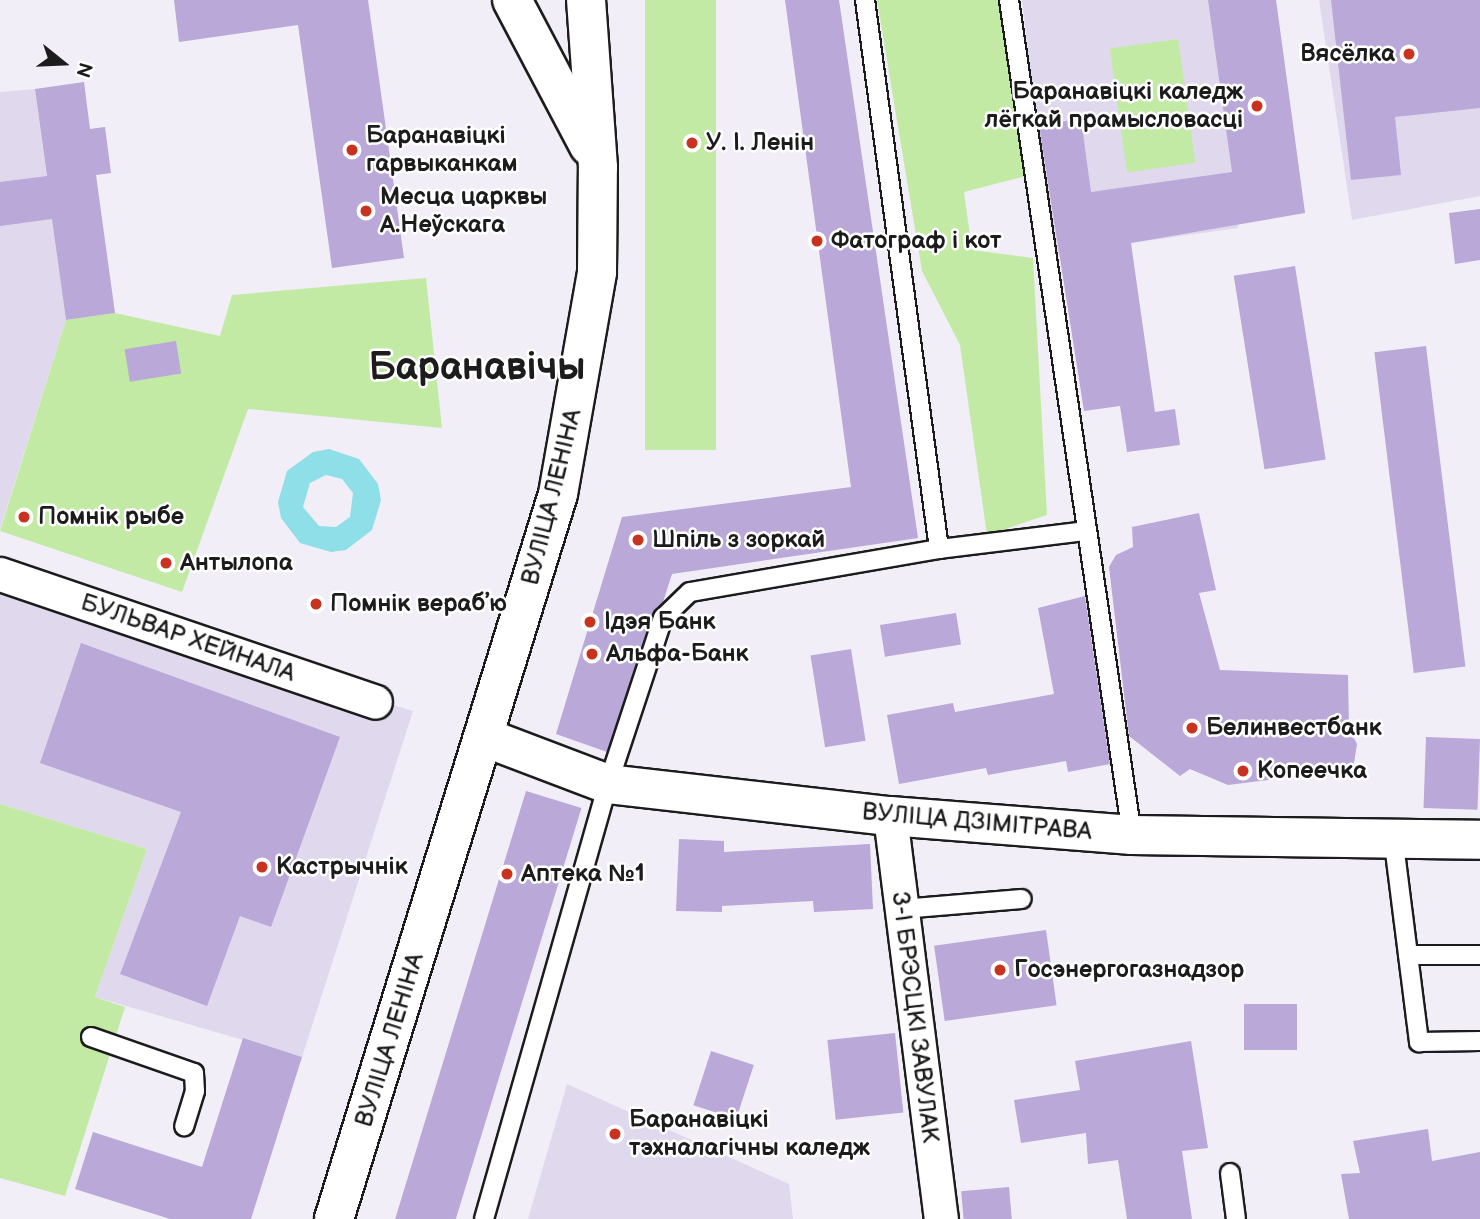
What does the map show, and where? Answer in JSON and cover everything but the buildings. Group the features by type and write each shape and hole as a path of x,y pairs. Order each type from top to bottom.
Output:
{"main road":[{"path":"512,0 561,85 598,167"},
{"name":"ВУЛІЦА ЛЕНІНА","path":"334,1219 558,494 576,407 597,272 598,167 586,0"},
{"name":"ВУЛІЦА ДЗІМІТРАВА","path":"484,737 608,784 890,816 1132,835 1393,836 1480,840"}],"street":[{"name":"БУЛЬВАР ХЕЙНАЛА","path":"0,574 375,702"},
{"name":"3-І БРЭСЦКІ ЗАВУЛАК","path":"890,816 941,1219"}],"lane":[{"path":"865,0 939,549"},
{"path":"1009,0 1132,835"},
{"path":"484,1219 608,784 663,618 690,592 939,549 1086,531"},
{"path":"1393,836 1419,1042 1480,1041"},
{"path":"902,909 1022,899"},
{"path":"1408,956 1480,955"},
{"path":"92,1037 194,1073 195,1091 184,1126"},
{"path":"1230,1173 1236,1219"}],"shaded area":[{"path":"1022,0 1276,0 1305,213 1238,220 1238,228 1052,254"},
{"name":"Вясёлка","path":"1319,0 1480,0 1480,196 1352,220"},
{"path":"35,89 66,320 0,529 0,92"},
{"path":"0,587 413,711 302,1057 95,997 147,849 0,804"},
{"name":"Баранавіцкі тэхналагічны каледж","path":"567,1084 789,1184 793,1219 528,1219"}],"green space":[{"path":"645,0 716,0 716,450 645,450"},
{"path":"877,0 1000,0 1026,176 964,192 972,250 1033,258 1047,515 987,535 960,345 922,271"},
{"path":"1178,39 1195,163 1127,172 1110,49"},
{"path":"426,278 442,428 248,409 182,592 0,531 66,320 115,313 220,336 232,295"},
{"path":"0,804 147,849 95,997 125,1007 65,1196 0,1178"}],"water":[{"path":"329,449 359,459 378,484 381,500 372,530 346,550 331,552 300,543 281,518 278,502 287,471 313,452","holes":["326,475 342,479 353,493 350,517 336,527 319,526 303,507 310,483"]}],"place":[{"name":"Вясёлка","path":"1409,54"},
{"name":"Баранавіцкі каледж лёгкай прамысловасці","path":"1257,106"},
{"name":"У. І. Ленін","path":"692,143"},
{"name":"Баранавіцкі гарвыканкам","path":"352,150"},
{"name":"Месца царквы А.Неўскага","path":"366,211"},
{"name":"Фатограф і кот","path":"817,241"},
{"name":"Помнік рыбе","path":"24,517"},
{"name":"Шпіль з зоркай","path":"638,540"},
{"name":"Антылопа","path":"166,563"},
{"name":"Помнік верабʼю","path":"316,604"},
{"name":"Ідэя Банк","path":"590,622"},
{"name":"Альфа-Банк","path":"592,654"},
{"name":"Белинвестбанк","path":"1192,728"},
{"name":"Копеечка","path":"1243,771"},
{"name":"Кастрычнік","path":"262,867"},
{"name":"Аптека №1","path":"507,874"},
{"name":"Госэнергогазнадзор","path":"1000,970"},
{"name":"Баранавіцкі тэхналагічны каледж","path":"615,1134"}],"district":[{"name":"Баранавічы","path":"477,368"}]}
